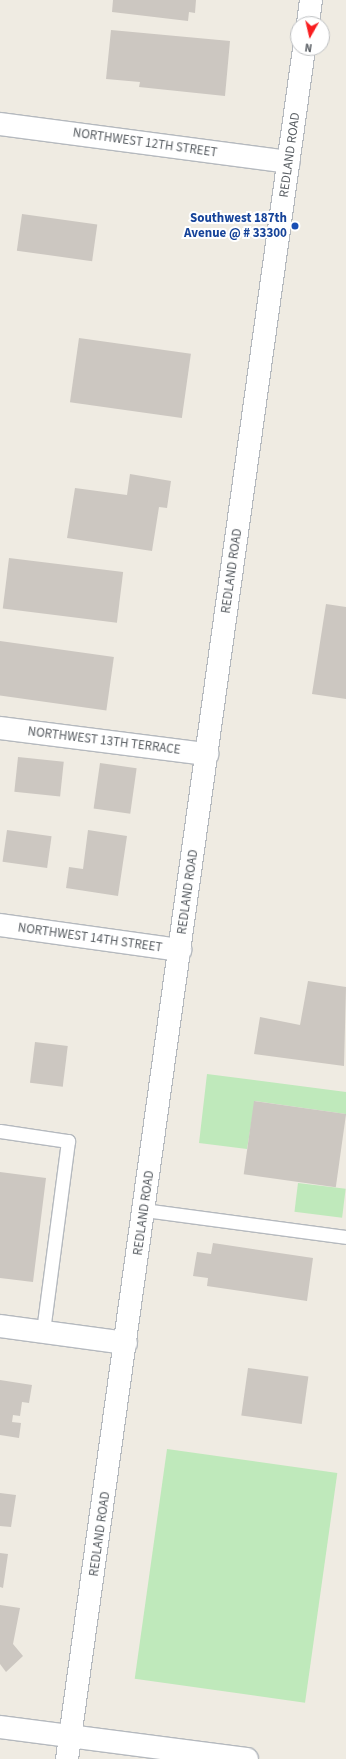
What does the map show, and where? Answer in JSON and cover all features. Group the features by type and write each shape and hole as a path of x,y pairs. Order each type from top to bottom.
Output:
{"street":[{"path":"309,16 311,0"},
{"name":"REDLAND ROAD","path":"67,1759 126,1344 303,56"},
{"name":"NORTHWEST 12TH STREET","path":"0,124 289,162"},
{"name":"NORTHWEST 13TH TERRACE","path":"0,728 207,754"},
{"name":"NORTHWEST 14TH STREET","path":"0,925 180,950"},
{"path":"0,1326 126,1344"},
{"path":"0,1727 247,1759"}],"lane":[{"path":"0,1131 68,1141 43,1332"},
{"path":"144,1210 346,1237"}],"green space":[{"path":"207,1074 346,1092 346,1114 255,1101 247,1149 199,1143"},
{"path":"298,1183 346,1189 342,1218 294,1212"},
{"path":"167,1449 337,1473 305,1703 135,1679"}],"building":[{"path":"113,0 196,0 195,13 189,12 188,21 112,12"},
{"path":"111,30 230,41 225,96 139,87 140,82 106,79"},
{"path":"22,214 97,225 92,261 17,251"},
{"path":"79,338 191,354 182,418 70,402"},
{"path":"130,474 171,481 167,508 159,507 152,551 67,538 75,488 127,495"},
{"path":"9,558 123,572 117,623 3,609"},
{"path":"326,604 346,607 346,699 312,694"},
{"path":"0,641 114,657 106,710 0,696"},
{"path":"18,757 64,762 60,797 14,792"},
{"path":"100,763 137,768 130,814 94,809"},
{"path":"7,830 52,836 47,868 3,862"},
{"path":"88,830 127,836 118,896 66,888 69,867 83,869"},
{"path":"308,981 346,987 344,1066 254,1054 260,1017 300,1025"},
{"path":"35,1042 68,1046 63,1087 30,1083"},
{"path":"254,1101 346,1114 336,1187 244,1174"},
{"path":"0,1172 46,1178 33,1282 0,1278"},
{"path":"213,1243 313,1258 307,1301 207,1286 208,1278 193,1276 197,1252 211,1254"},
{"path":"248,1368 308,1376 302,1424 241,1416"},
{"path":"0,1380 32,1385 29,1403 22,1402 20,1416 13,1415 12,1422 21,1423 19,1438 0,1435"},
{"path":"0,1493 16,1495 11,1527 0,1526"},
{"path":"0,1553 8,1554 3,1588 0,1587"},
{"path":"0,1605 20,1608 13,1644 23,1656 6,1672 0,1664"}],"place":[{"name":"Southwest 187th Avenue @ # 33300","path":"295,226"}]}
